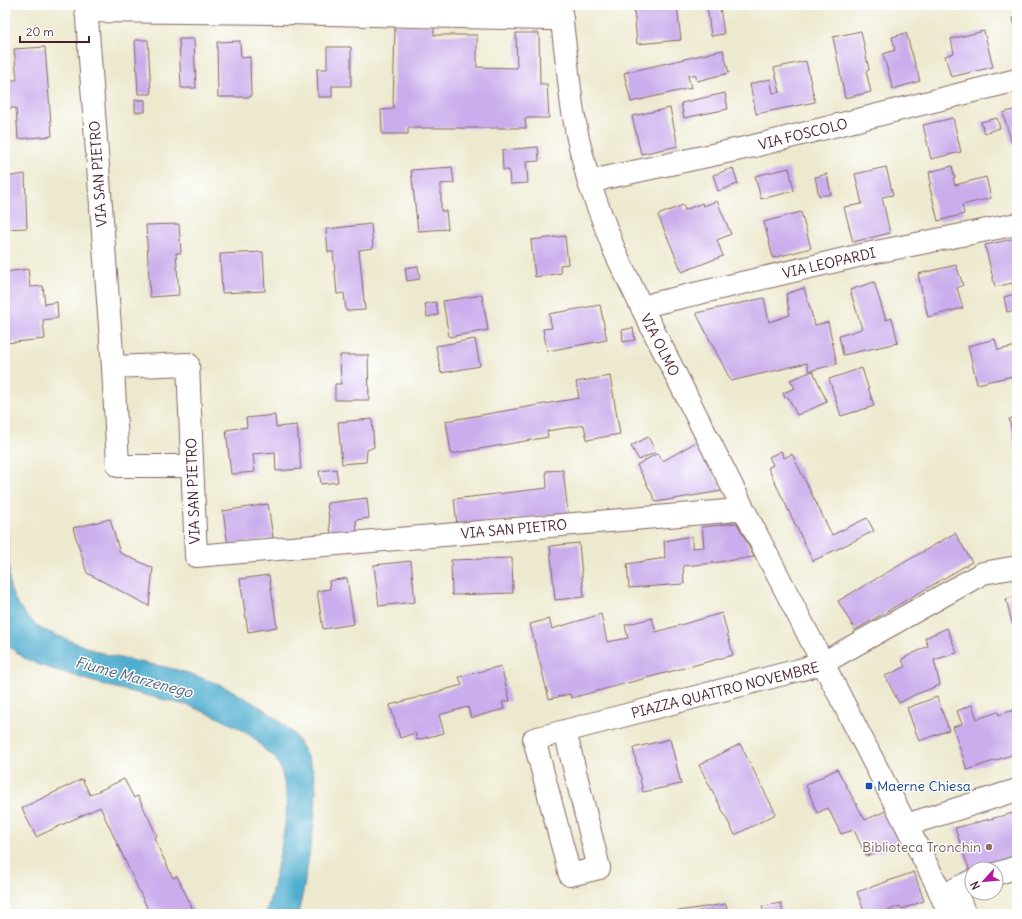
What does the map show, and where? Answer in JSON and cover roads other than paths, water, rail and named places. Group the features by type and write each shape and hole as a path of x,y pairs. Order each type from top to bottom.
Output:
{"street":[{"path":"86,8 550,19 561,12"},
{"name":"VIA SAN PIETRO","path":"86,8 112,367 188,364 196,556 727,511 742,506"},
{"name":"VIA OLMO","path":"561,12 572,106 578,139 589,183 615,252 742,506 823,663"},
{"name":"VIA FOSCOLO","path":"589,183 754,146 1017,80"},
{"name":"VIA LEOPARDI","path":"642,308 656,303 866,254 1017,224"},
{"path":"112,367 118,466 192,466"},
{"path":"823,663 984,573 1017,567"},
{"name":"PIAZZA QUATTRO NOVEMBRE","path":"565,731 599,868 570,875 534,739 823,663 936,883 949,914"},
{"path":"906,825 1017,790"},
{"path":"1004,871 1017,867"},
{"path":"964,885 955,889 966,914"}],"water":[{"name":"Fiume Marzenego","path":"5,505 10,588 15,600 27,617 41,629 115,657 170,668 215,683 233,691 270,713 294,734 309,760 314,774 316,788 314,825 298,914 266,914 281,849 287,805 281,769 275,757 266,751 254,738 239,728 217,717 190,706 104,685 42,666 24,658 5,643"}],"place":[{"name":"Maerne Chiesa","path":"869,786"},
{"name":"Biblioteca Tronchin","path":"989,847"}]}
